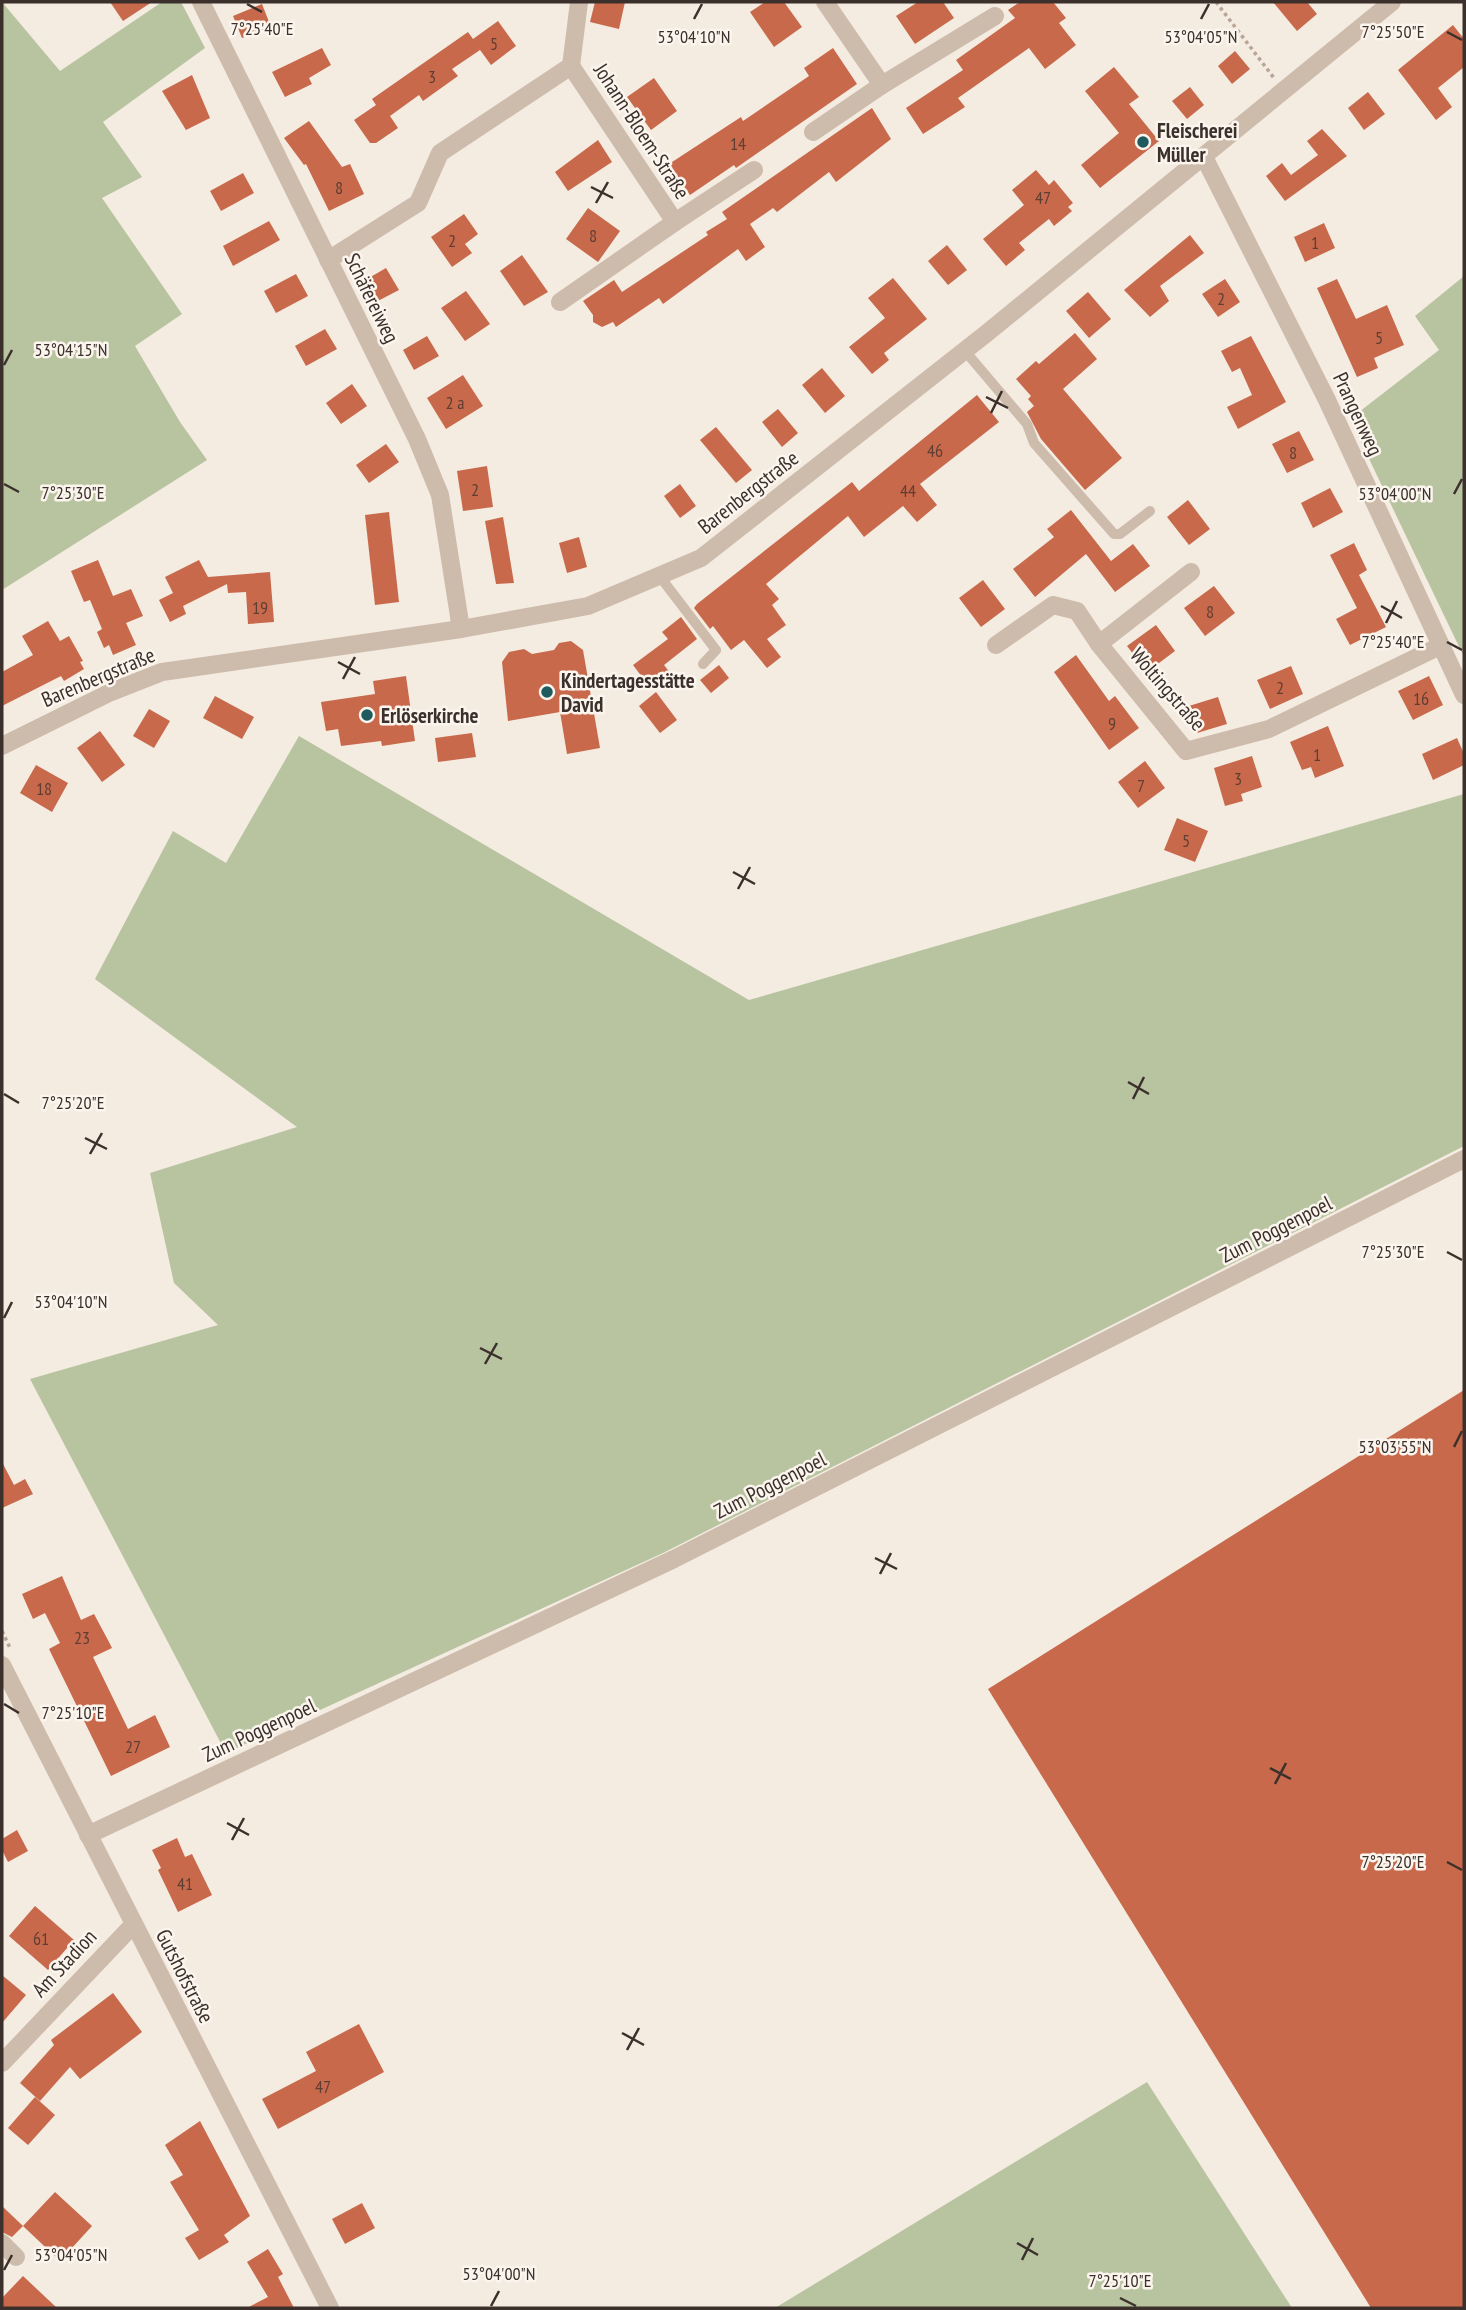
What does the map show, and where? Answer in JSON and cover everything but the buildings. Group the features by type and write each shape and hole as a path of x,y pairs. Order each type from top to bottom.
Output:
{"street":[{"name":"Schäfereiweg","path":"201,2 417,439 440,495 461,629"},
{"name":"Johann-Bloem-Straße","path":"579,2 571,66 675,222"},
{"path":"825,2 882,85"},
{"name":"Barenbergstraße","path":"2,747 111,692 162,672 461,629 589,606 661,578 701,558 965,351 1392,2"},
{"path":"813,132 882,85 995,16"},
{"name":"Johann-Bloem-Straße","path":"328,260 418,203 440,153 571,66"},
{"name":"Prangenweg","path":"1204,157 1327,400 1464,695"},
{"name":"Johann-Bloem-Straße","path":"560,302 754,170"},
{"name":"Woltingstraße","path":"1099,644 1191,572"},
{"name":"Woltingstraße","path":"996,645 1053,605 1077,611 1099,644 1186,751 1269,729 1440,646"},
{"name":"Zum Poggenpoel","path":"88,1835 674,1559 1464,1159"},
{"name":"Gutshofstraße","path":"2,1665 330,2308"},
{"name":"Am Stadion","path":"2,2063 134,1925"},
{"path":"2,2243 16,2257"}],"lane":[{"path":"965,351 1027,424 1034,443 1114,534 1121,534 1150,511"},
{"path":"661,578 716,650 703,664"}],"path":[{"path":"1216,2 1283,90"}],"green space":[{"path":"2,2 60,71 162,2 181,2 205,48 103,122 142,177 102,198 182,314 135,346 180,422 207,460 2,590"},
{"path":"1464,276 1464,657 1350,419 1439,350 1415,316"},
{"path":"299,736 749,1000 1464,794 1464,1146 663,1553 226,1753 30,1379 218,1325 174,1283 150,1173 297,1127 95,979 173,831 226,863"},
{"path":"1147,2082 1292,2308 775,2308"}],"place":[{"name":"Fleischerei Müller","path":"1143,142"},
{"name":"Kindertagesstätte David","path":"547,692"},
{"name":"Erlöserkirche","path":"367,715"}]}
